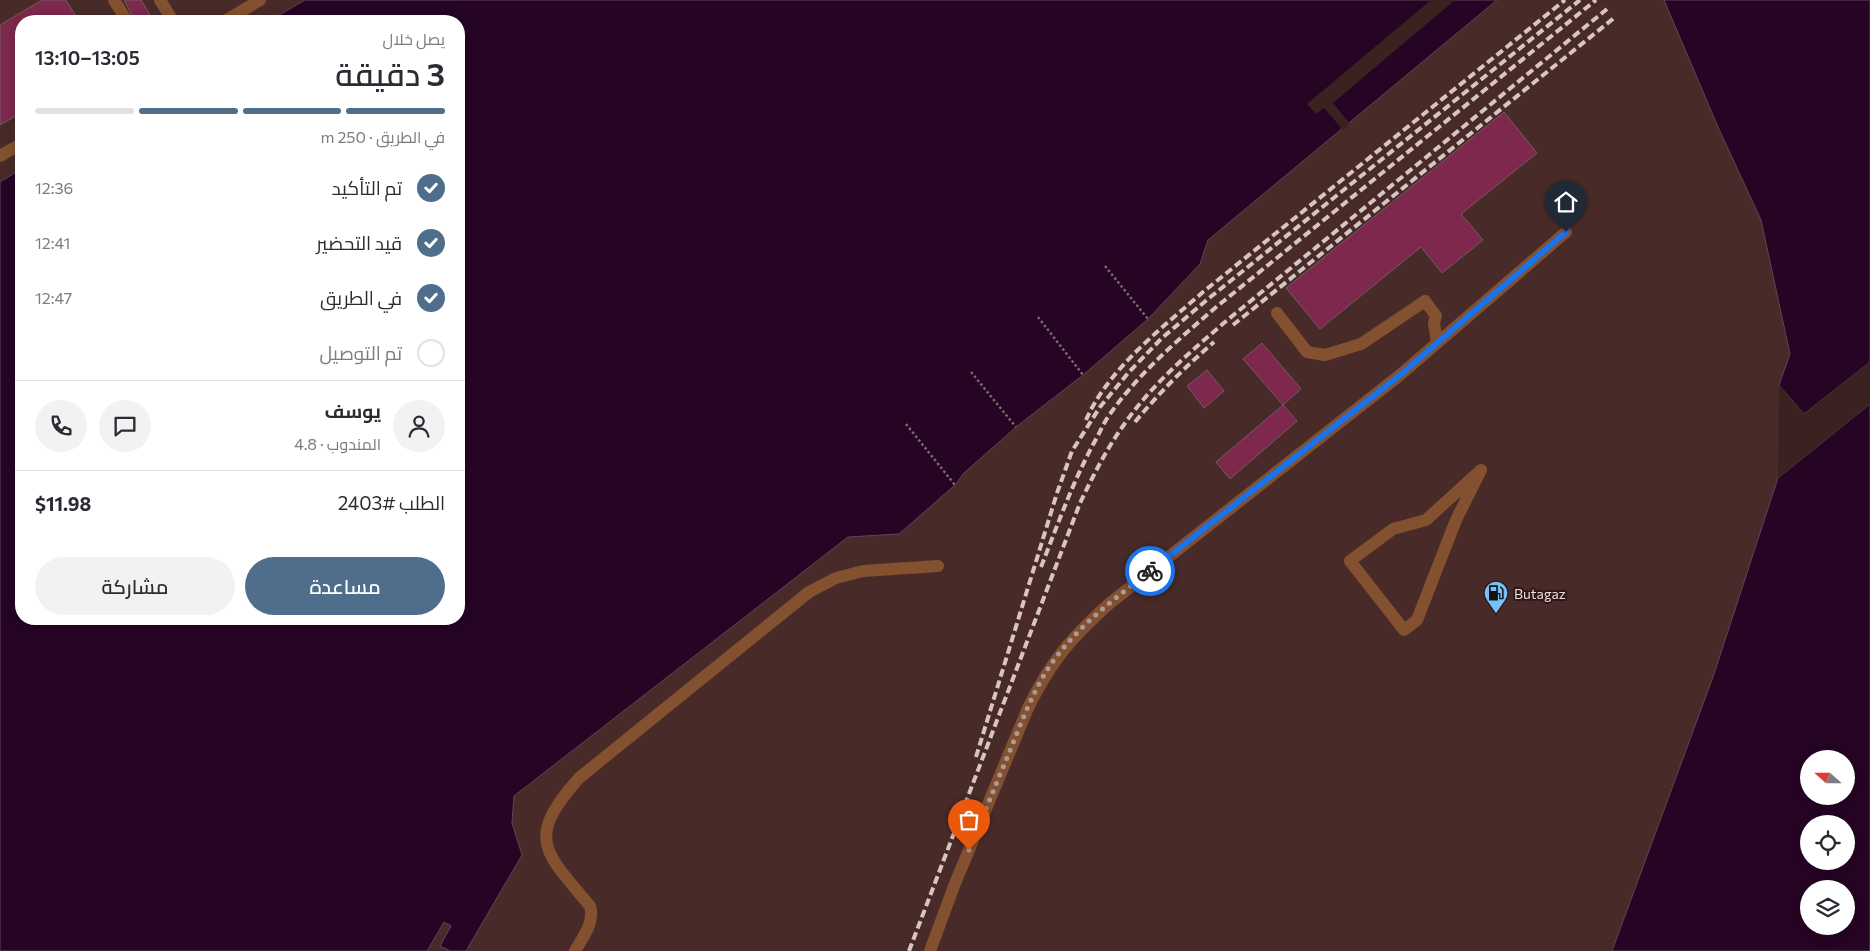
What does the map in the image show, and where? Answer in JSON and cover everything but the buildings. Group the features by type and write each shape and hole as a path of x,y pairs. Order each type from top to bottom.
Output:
{"street":[{"path":"114,0 123,15"},
{"path":"160,0 169,15"},
{"path":"235,15 260,0"},
{"path":"0,156 15,147"},
{"path":"930,951 954,886 1028,708 1041,680 1078,632 1110,603 1400,375 1566,232"},
{"path":"1277,314 1307,352 1325,355 1361,344 1425,301 1436,316 1434,323 1437,342"},
{"path":"1481,470 1456,520 1418,620 1404,630 1350,561 1393,529 1426,520 1481,470"},
{"path":"576,951 593,915 590,906 556,865 547,847 546,832 550,817 560,799 578,778 809,592 836,578 863,571 938,566"}],"path":[{"path":"1105,266 1148,319"},
{"path":"1038,317 1083,375"},
{"path":"971,372 1016,427"},
{"path":"906,424 955,485"}],"shaded area":[{"path":"0,0 305,0 279,15 15,15 15,173 0,182"},
{"path":"305,0 1497,0 1208,240 1200,264 1148,319 1083,375 1016,427 964,473 955,485 899,534 848,537 514,796 512,823 522,855 466,951 450,951 440,946 451,926 444,922 427,951 0,951 0,182 15,173 15,625 465,625 465,15 279,15"},
{"path":"1497,0 1664,0 1718,127 1761,220 1790,354 1779,385 1778,478 1713,677 1612,951 466,951 522,855 511,823 514,796 848,537 861,535 955,485 964,473 1016,427 1083,375 1148,319 1200,264 1208,240"},
{"path":"1664,0 1870,0 1870,362 1804,414 1779,385 1790,354 1761,220 1718,127"},
{"path":"1870,404 1870,951 1612,951 1713,677 1778,478"},
{"path":"444,921 452,926 441,945 450,951 427,951"}],"pier":[{"path":"1431,0 1455,0 1333,103 1350,124 1343,130 1324,108 1316,114 1307,104"},
{"path":"1870,362 1870,365 1805,417 1802,416 1779,388 1779,385 1804,414"},
{"path":"1870,401 1870,404 1778,478 1778,475"}],"railway":[{"path":"1086,420 1096,401 1122,367 1137,350 1171,320 1203,292 1565,0"},
{"path":"976,757 1057,493 1072,451 1100,407 1129,372 1162,338 1580,0"},
{"path":"1041,567 1073,487 1104,424 1121,399 1146,371 1215,308 1596,0"},
{"path":"909,951 1080,503 1105,454 1134,411 1171,370 1225,322 1607,9"},
{"path":"1233,325 1614,18"},
{"path":"1135,422 1173,380 1214,342"}],"way so far":[{"path":"969,850 1041,680 1078,632 1150,571"}],"place":[{"name":"Butagaz","path":"1496,614"}],"route":[{"path":"1150,571 1400,375 1566,232"}]}
